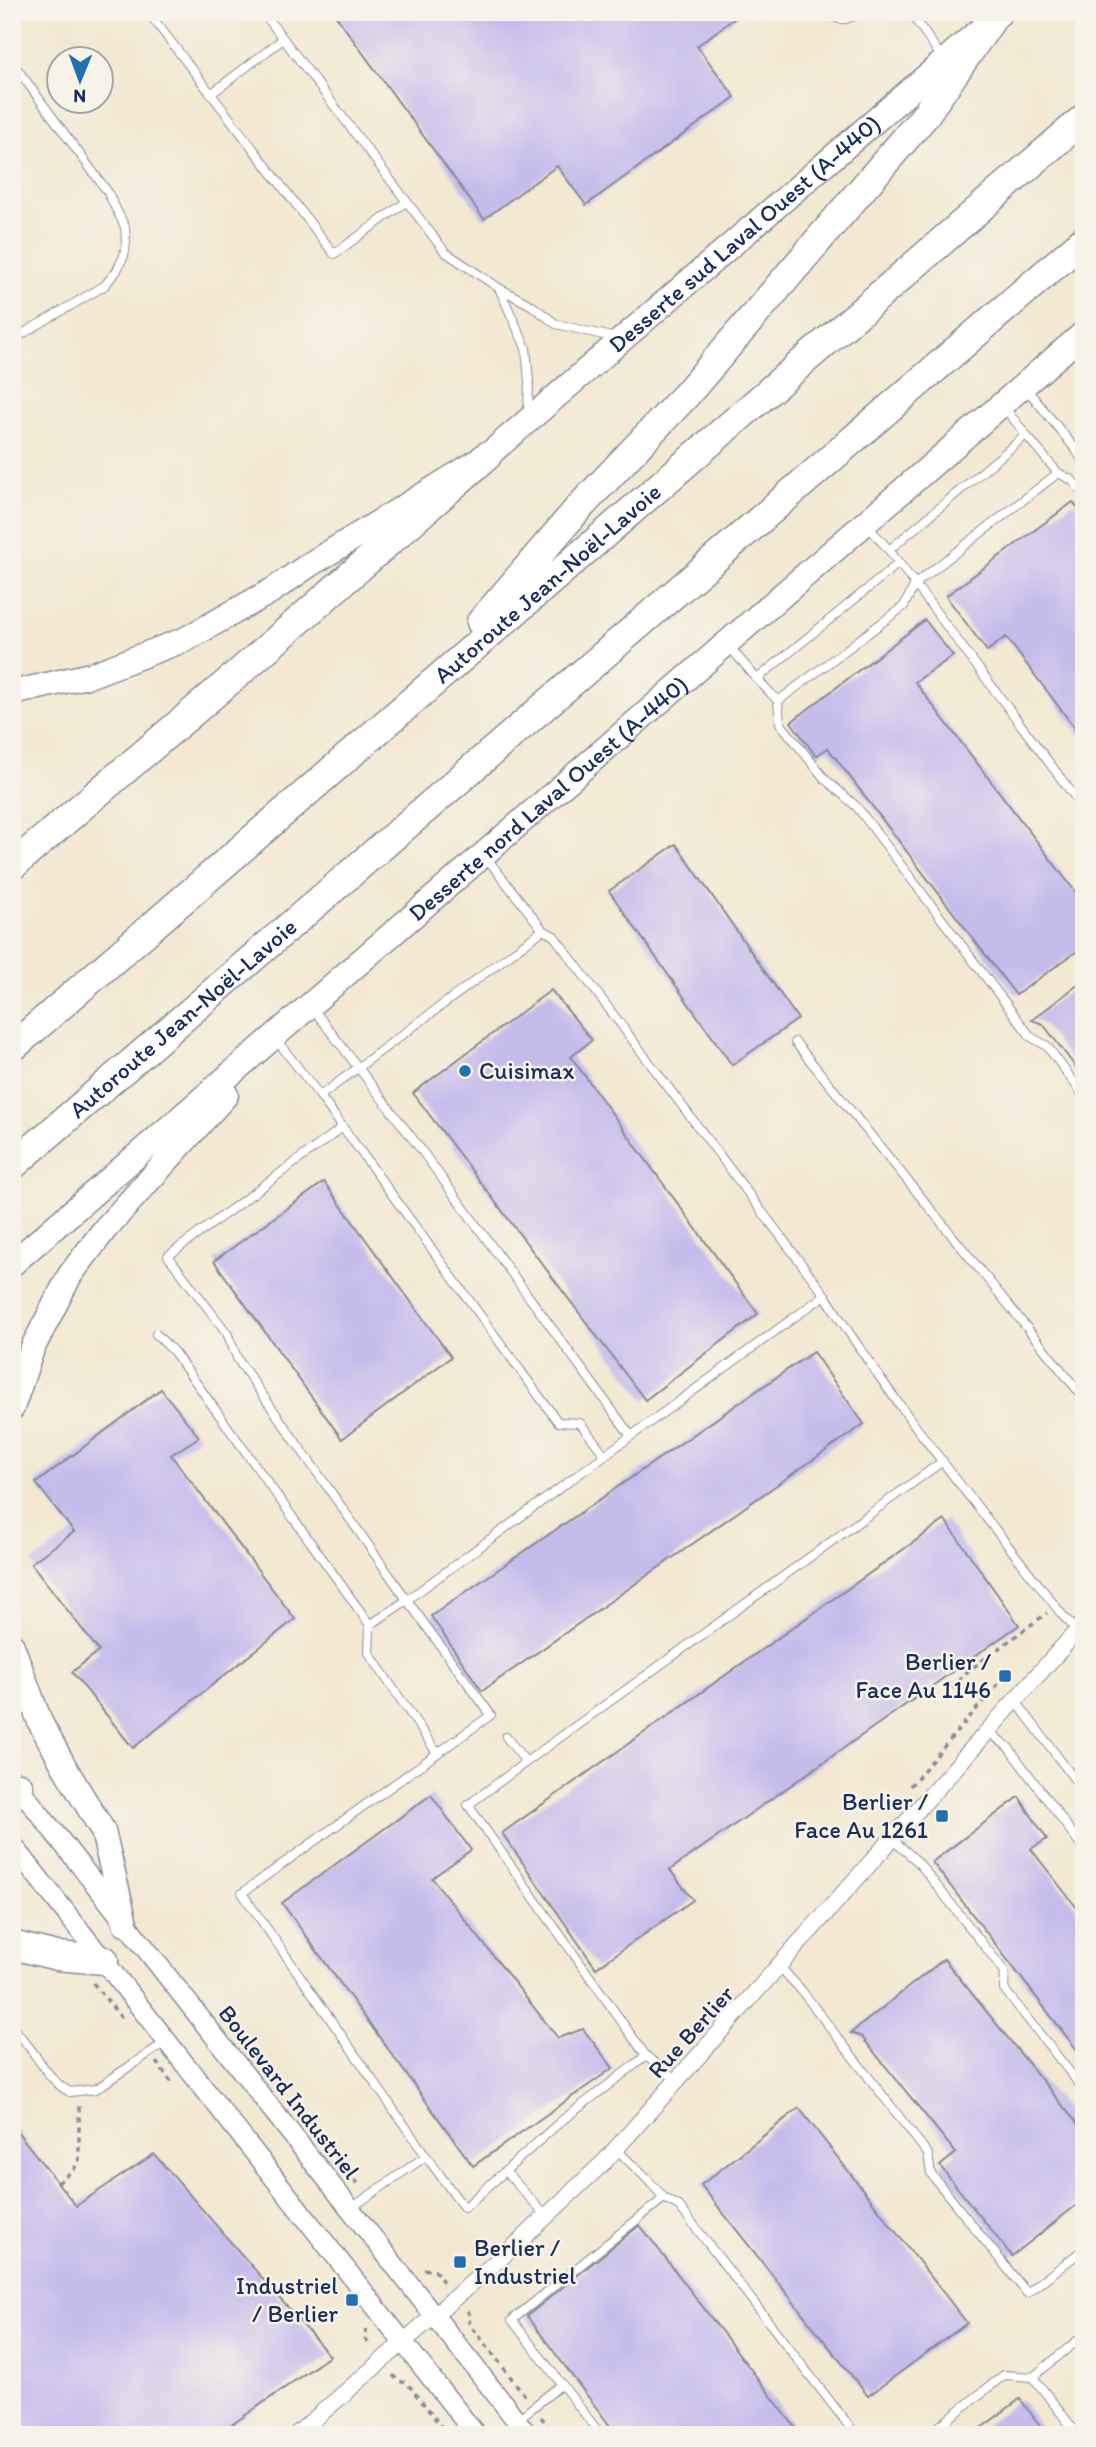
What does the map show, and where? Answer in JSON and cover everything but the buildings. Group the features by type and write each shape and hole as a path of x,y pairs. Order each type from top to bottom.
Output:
{"highway":[{"path":"418,696 577,510 687,395 923,118 996,17"},
{"name":"Autoroute Jean-Noël-Lavoie","path":"12,1048 1084,118"},
{"name":"Autoroute Jean-Noël-Lavoie","path":"12,1166 1084,240"},
{"path":"12,866 487,456"},
{"path":"12,1945 57,1956 103,1960"}],"main road":[{"name":"Desserte sud Laval Ouest (A-440)","path":"12,693 91,675 186,639 273,590 487,456 996,17"},
{"name":"Desserte nord Laval Ouest (A-440)","path":"12,1264 1084,333"},
{"path":"12,1408 23,1370 40,1331 83,1256 280,1032"},
{"path":"12,1646 40,1721 103,1831 125,1923"}],"street":[{"name":"Rue Berlier","path":"296,2435 547,2217 616,2149 1081,1626"},
{"name":"Boulevard Industriel","path":"15,1788 125,1923 522,2428"},
{"path":"12,1844 476,2435"}],"lane":[{"path":"149,12 334,254 406,202"},
{"path":"263,12 445,252 499,288 531,305 556,324 622,340"},
{"path":"826,12 841,20 860,12"},
{"path":"910,12 945,61"},
{"path":"211,94 283,39"},
{"path":"12,62 107,191 125,228 126,243 124,256 116,272 104,286 12,341"},
{"path":"499,288 526,348 528,421"},
{"path":"1024,386 1080,448 1084,464"},
{"path":"1002,404 1058,473 1072,480 1084,495"},
{"path":"890,550 1026,435"},
{"path":"778,701 904,606 915,584 1058,473"},
{"path":"865,523 890,550 1084,809"},
{"path":"757,679 899,563"},
{"path":"726,643 778,701 780,723 825,779 857,807 1031,1037 1047,1046 1084,1096"},
{"path":"484,854 543,930 554,936 825,1296 857,1347 943,1461 1063,1616 1081,1626"},
{"path":"320,1096 543,930"},
{"path":"310,1004 631,1436"},
{"path":"280,1032 320,1096 558,1422 580,1423 605,1455"},
{"path":"795,1042 1079,1392 1084,1388"},
{"path":"343,1127 168,1256 227,1333 238,1360 491,1716 242,1893 464,2208 560,2122 646,2056"},
{"path":"370,1625 825,1296"},
{"path":"156,1334 174,1352 370,1625 369,1653 437,1753"},
{"path":"678,2081 646,2056 468,1805 943,1461"},
{"path":"1015,1700 1084,1792"},
{"path":"988,1731 1008,1747 1084,1849"},
{"path":"506,1737 526,1762"},
{"path":"892,1839 918,1862 1005,1972 1004,1989 1084,2091"},
{"path":"779,1966 801,1990 928,2154 931,2175 1027,2293 1084,2249"},
{"path":"12,2028 63,2089 79,2093 96,2089 167,2041"},
{"path":"616,2149 664,2198 679,2206 856,2435"},
{"path":"350,2210 426,2156"},
{"path":"505,2171 547,2217"},
{"path":"601,2435 512,2320 664,2198"},
{"path":"928,2435 1004,2375 1033,2377 1084,2336"},
{"path":"1033,2377 1078,2435"},
{"path":"522,2428 562,2384"}],"path":[{"path":"947,1696 964,1674 1044,1615"},
{"path":"910,1786 1005,1676"},
{"path":"58,2183 74,2169 79,2160 79,2093"},
{"path":"417,2260 425,2271 435,2271"},
{"path":"471,2316 468,2323 527,2399"},
{"path":"397,2381 407,2383 448,2435"},
{"path":"541,2416 556,2435"}],"place":[{"name":"Cuisimax","path":"465,1071"},
{"name":"Berlier / Face Au 1146","path":"1005,1676"},
{"name":"Berlier / Face Au 1261","path":"942,1816"},
{"name":"Berlier / Industriel","path":"460,2262"},
{"name":"Industriel / Berlier","path":"352,2300"}]}
